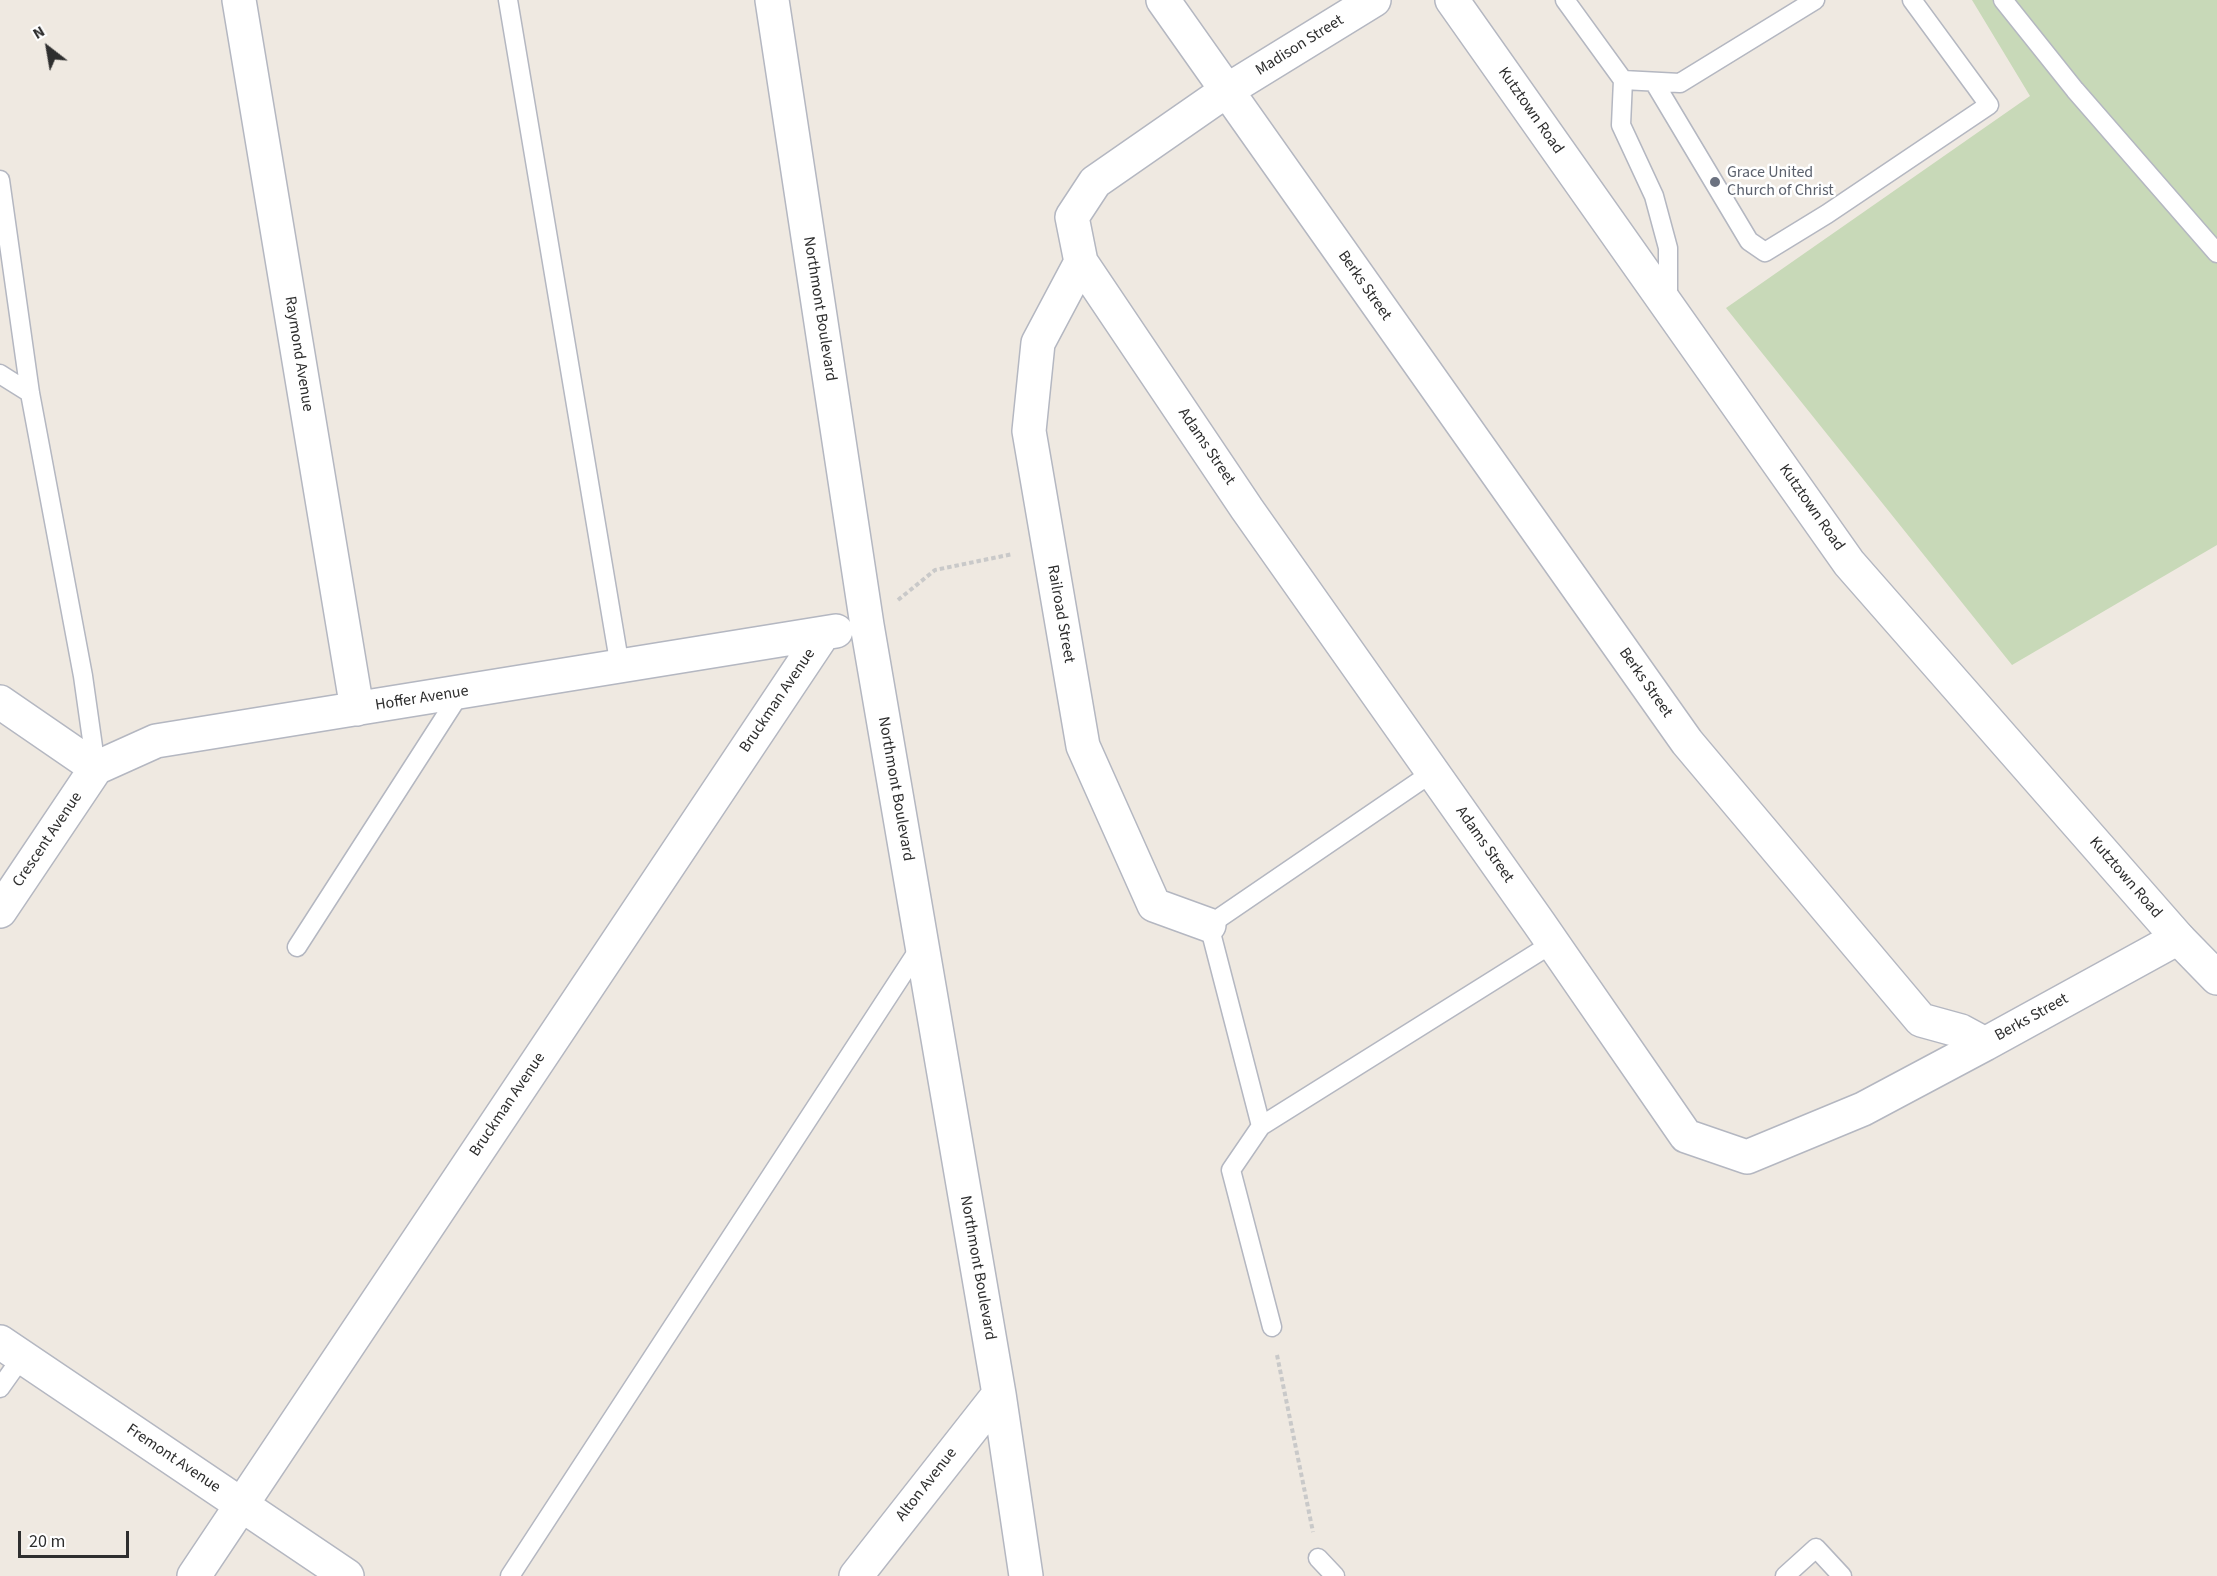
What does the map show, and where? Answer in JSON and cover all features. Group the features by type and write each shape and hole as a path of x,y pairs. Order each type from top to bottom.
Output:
{"street":[{"name":"Raymond Avenue","path":"239,0 357,709"},
{"name":"Northmont Boulevard","path":"772,0 867,625 999,1394 1026,1576"},
{"path":"1163,0 1226,91"},
{"name":"Madison Street","path":"1226,91 1374,0"},
{"name":"Kutztown Road","path":"1452,0 1849,562 2178,938 2217,978"},
{"name":"Adams Street","path":"1226,91 1095,182 1072,217 1082,262 1247,509 1686,1136 1747,1157 1863,1109 1985,1044"},
{"name":"Berks Street","path":"1226,91 1687,742 1921,1020 1960,1031 1985,1044 2178,938"},
{"name":"Railroad Street","path":"1082,262 1038,343 1029,431 1083,746 1154,905 1209,925"},
{"name":"Hoffer Avenue","path":"96,768 156,741 867,625"},
{"name":"Bruckman Avenue","path":"194,1576 823,634"},
{"path":"0,702 96,768"},
{"name":"Crescent Avenue","path":"0,911 96,768"},
{"name":"Fremont Avenue","path":"11,1349 346,1576"},
{"name":"Alton Avenue","path":"856,1576 999,1394"}],"lane":[{"path":"508,0 620,667"},
{"path":"1565,0 1623,80 1621,125 1654,196 1668,248 1668,306"},
{"path":"1623,80 1680,83 1815,0"},
{"path":"1654,82 1749,241 1765,252 1827,214 1989,105 1912,0"},
{"path":"2003,0 2074,90 2217,253"},
{"path":"0,180 30,393 82,676 96,768"},
{"path":"0,374 30,393"},
{"path":"297,947 461,692"},
{"path":"1261,1126 1209,925 1433,772"},
{"path":"1272,1327 1231,1170 1261,1126 1546,933"},
{"path":"510,1576 922,945"},
{"path":"0,1389 11,1349"},
{"path":"1785,1576 1816,1548 1842,1576"},
{"path":"1318,1558 1335,1576"}],"path":[{"path":"867,625 934,570 1049,547"},
{"path":"1272,1327 1318,1558"}],"green space":[{"path":"1972,0 2217,0 2217,545 2012,665 1726,308 2030,96"}],"place":[{"name":"Grace United Church of Christ","path":"1715,182"}]}
